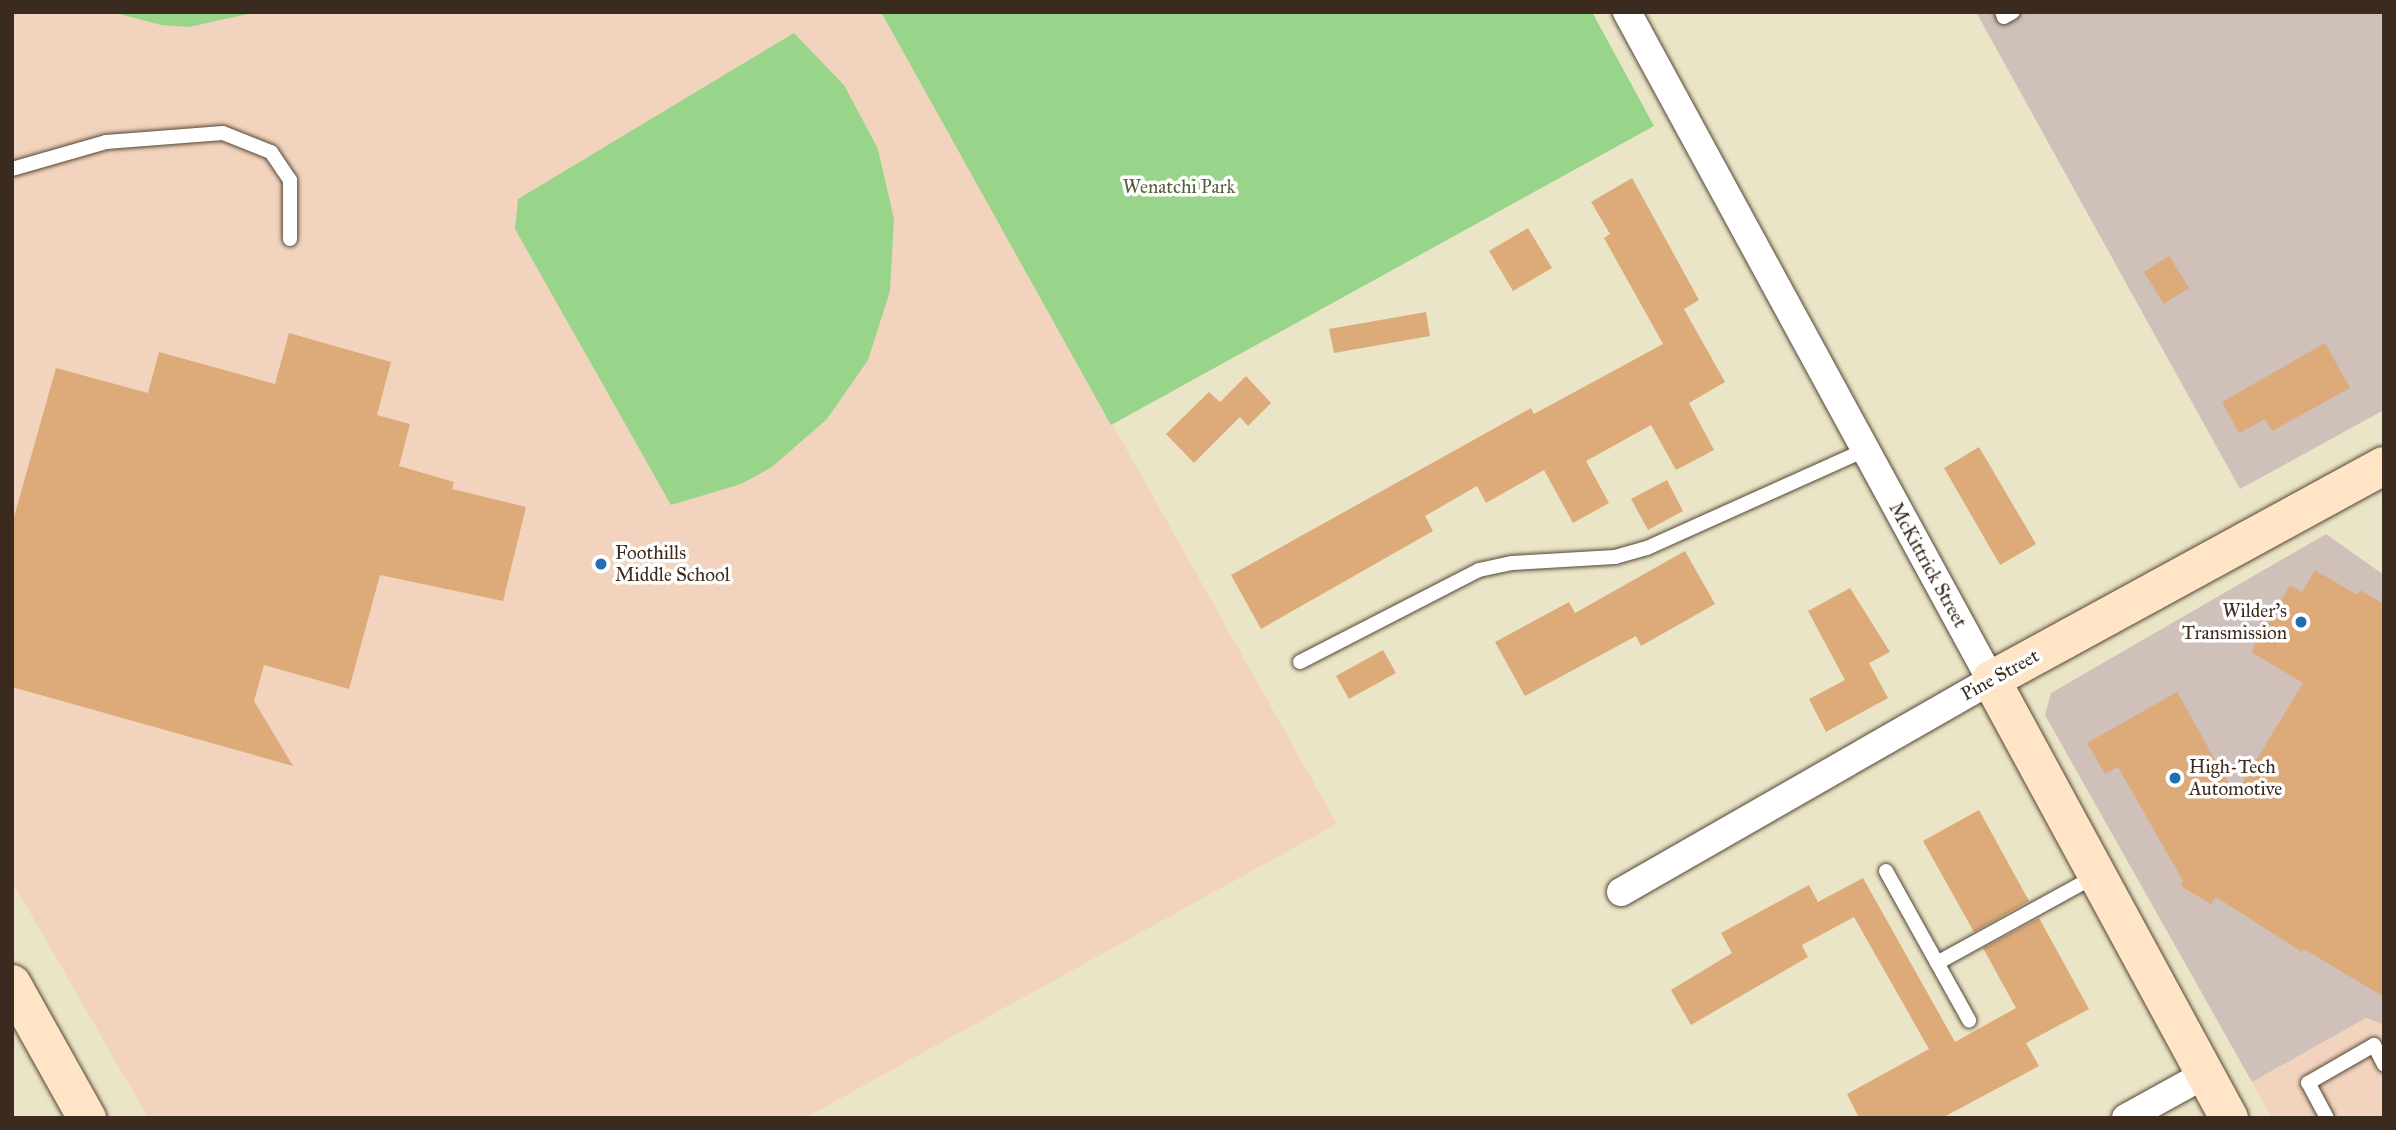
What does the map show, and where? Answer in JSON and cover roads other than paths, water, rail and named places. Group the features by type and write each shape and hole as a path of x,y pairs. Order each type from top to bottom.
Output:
{"street":[{"name":"McKittrick Street","path":"1627,12 2229,1118"},
{"name":"Pine Street","path":"1621,892 1990,680 2384,466"},
{"path":"12,984 86,1118"},
{"path":"2126,1118 2204,1075"}],"lane":[{"path":"2002,12 2004,17 2013,12"},
{"path":"12,169 106,142 223,133 271,152 290,180 290,239"},
{"path":"1300,663 1479,570 1512,563 1615,557 1647,548 1866,450"},
{"path":"1886,871 1969,1020"},
{"path":"1937,963 2096,875"},
{"path":"2327,1118 2308,1083 2374,1045 2384,1065"}],"place":[{"name":"Foothills Middle School","path":"601,564"},
{"name":"Wilder's Transmission","path":"2301,622"},
{"name":"High-Tech Automotive","path":"2175,778"}],"park label":[{"name":"Wenatchi Park","path":"1179,187"}]}
